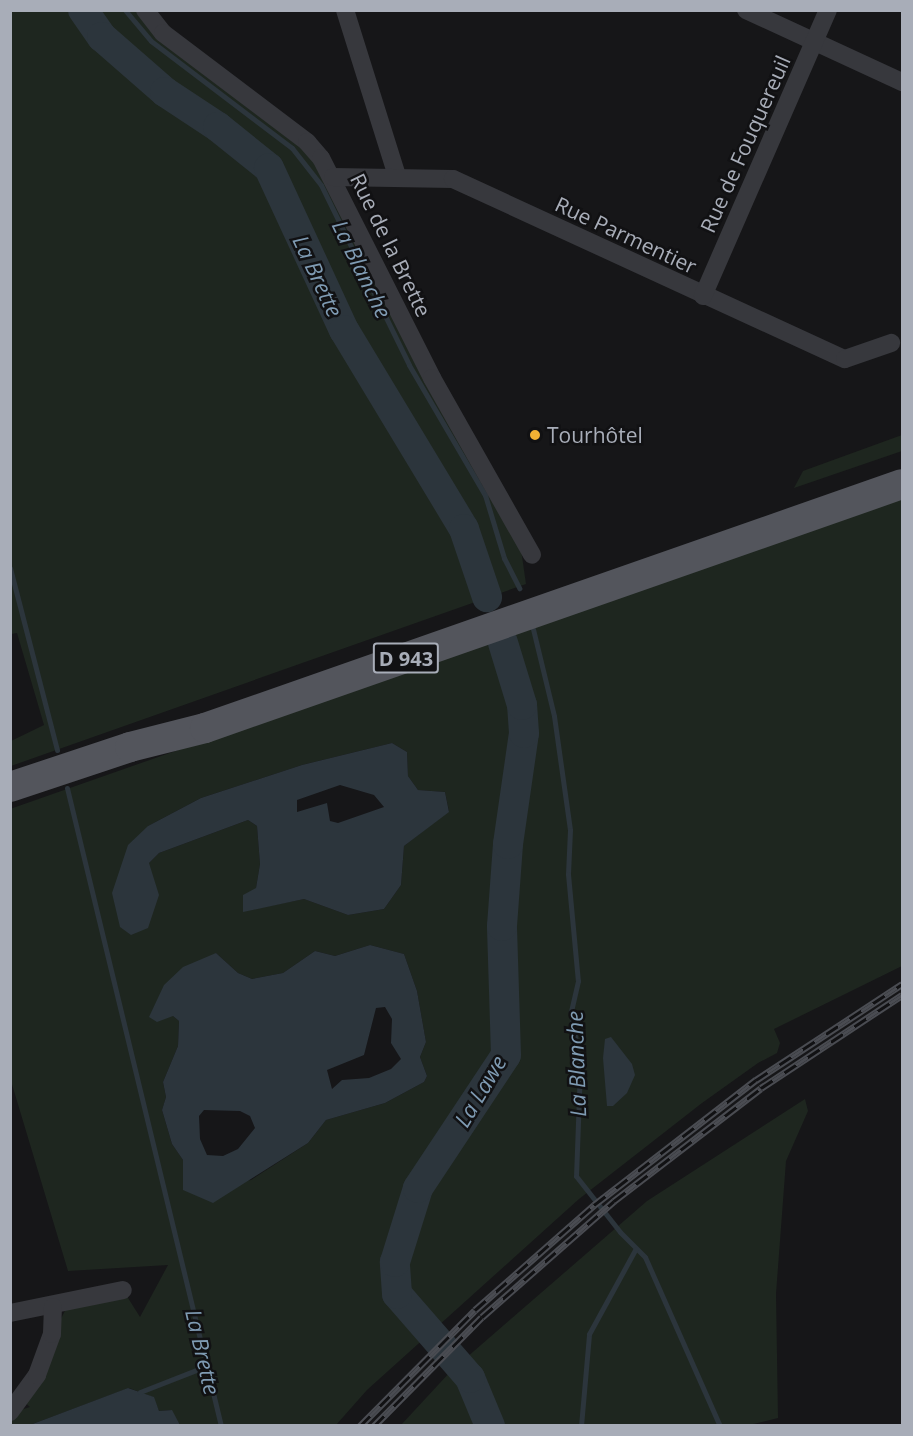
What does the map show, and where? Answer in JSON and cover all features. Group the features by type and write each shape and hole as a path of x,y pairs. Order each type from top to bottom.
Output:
{"main road":[{"name":"D 943","path":"130,747 199,716 903,465"},
{"name":"D 943","path":"10,788 130,747 205,728 903,484"}],"street":[{"name":"Rue de la Brette","path":"145,10 177,44 307,141 333,177 432,378 532,555"},
{"path":"345,10 397,176"},
{"path":"746,10 903,82"},
{"name":"Rue de Fouquereuil","path":"703,296 828,10"},
{"name":"Rue Parmentier","path":"333,177 397,176 453,179 703,296 845,359 891,343"},
{"path":"10,1313 53,1307 123,1290"},
{"path":"10,1412 37,1375 52,1334 53,1307"}],"shaded area":[{"path":"11,11 138,11 303,146 318,164 521,549 526,584 11,766 11,741 44,725 17,633 11,634"},
{"path":"902,435 902,451 794,488 803,471"},
{"path":"902,496 902,966 774,1029 780,1043 777,1053 758,1063 702,1103 579,1199 367,1390 336,1425 180,1425 171,1410 159,1411 153,1397 129,1388 30,1425 11,1425 11,1413 30,1407 20,1398 69,1303 123,1290 140,1317 168,1265 68,1271 11,1081 10,809","holes":["392,743 407,752 408,776 418,790 445,792 449,811 404,846 401,885 384,909 348,915 304,899 244,911 256,888 260,864 257,826 248,820 159,853 149,863 148,826 201,798 302,765","370,945 404,954 417,991 426,1042 420,1057 427,1076 424,1082 385,1103 326,1120 308,1143 251,1180 183,1190 183,1160 172,1144 162,1110 166,1097 163,1082 178,1046 179,1021 173,1016 216,953 238,973 252,979 283,973 315,951 335,956"]},
{"path":"392,743 407,752 408,776 418,790 445,792 449,812 404,846 401,885 384,909 348,915 304,899 243,912 243,895 256,888 260,864 257,826 248,820 159,853 149,863 159,895 148,928 131,935 120,927 112,893 128,845 148,826 201,798 302,765","holes":["340,785 374,795 384,807 338,823 330,821 327,803 297,812 297,800"]},
{"path":"370,945 404,954 417,991 426,1042 420,1057 427,1076 424,1082 385,1103 326,1120 308,1143 213,1203 183,1190 183,1160 172,1144 162,1110 166,1097 163,1082 178,1046 179,1021 173,1016 157,1022 149,1017 164,985 183,967 216,953 238,973 252,979 283,973 315,951 335,956","holes":["385,1007 392,1019 391,1043 401,1059 391,1069 369,1078 342,1080 332,1089 327,1070 364,1055 376,1008","204,1110 240,1111 250,1116 255,1128 238,1149 223,1156 207,1155 200,1139 199,1116"]},
{"path":"611,1037 632,1064 635,1075 627,1093 613,1106 607,1106 603,1058 605,1039"},
{"path":"805,1099 808,1111 786,1161 776,1294 778,1418 745,1426 401,1425 451,1371 647,1201"},
{"path":"128,1388 154,1397 159,1411 172,1410 180,1425 30,1425"}],"waterway":[{"name":"La Brette","path":"83,10 102,37 165,92 218,127 269,168 344,330 464,529 487,597"},
{"name":"La Blanche","path":"125,10 151,41 292,148 321,185 409,365 485,495 504,558 519,588"},
{"path":"10,568 57,750"},
{"name":"La Blanche","path":"533,629 554,716 570,830 568,874 578,981 571,1012 580,1068 576,1176 620,1232 645,1257 720,1426"},
{"name":"La Lawe","path":"490,1426 470,1378 397,1294 395,1262 418,1188 506,1055 502,926 508,844 524,733 522,705 503,643"},
{"path":"67,788 221,1426"},
{"path":"581,1426 589,1334 635,1250"},
{"path":"140,1392 204,1367"}],"railway":[{"path":"360,1426 475,1310 594,1205 756,1080 902,984"},
{"path":"374,1426 482,1317 614,1201 761,1088 902,995"}],"place":[{"name":"Tourhôtel","path":"535,435"}]}
